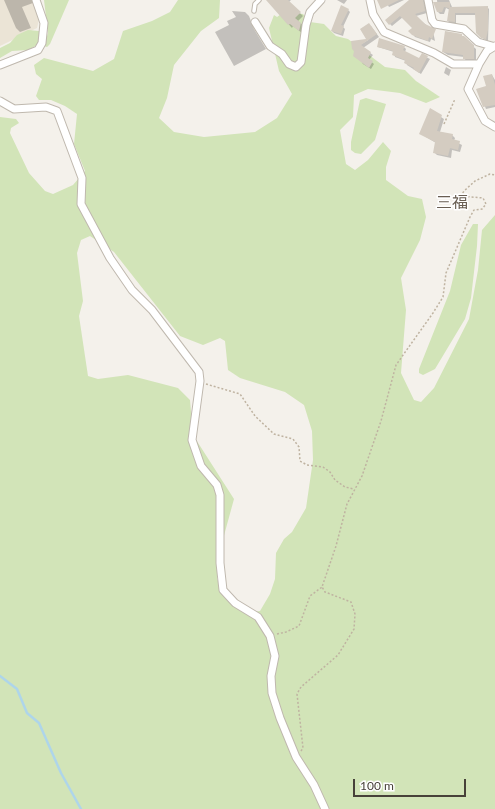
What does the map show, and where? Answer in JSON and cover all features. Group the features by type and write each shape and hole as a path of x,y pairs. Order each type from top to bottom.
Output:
{"street":[{"path":"0,65 38,50 42,43 44,23 36,0"},
{"path":"255,22 270,46 279,51 289,64 296,67 301,62 306,25 310,12 322,0"},
{"path":"370,0 374,14 381,29 386,34 434,53 453,64 479,64"},
{"path":"428,0 432,20 436,24 464,29 480,44 494,46"},
{"path":"494,46 479,64 468,89 485,121 495,127"},
{"path":"0,101 14,109 46,106 57,111 82,178 81,204 110,258 128,284 152,310 199,372 200,381 192,440 201,466 218,485 220,495 220,563 223,590 235,603 258,617 270,636 275,656 271,676 272,693 286,735 296,757 314,785 325,809"}],"lane":[{"path":"254,11 255,4 258,0"}],"path":[{"path":"444,124 455,98"},
{"path":"270,636 286,632 299,626 310,596 322,587 336,546 347,504 362,476 381,421 396,365 434,313 443,297 446,273 470,217 474,210 482,209 486,204 483,198 461,196 464,191 475,181 490,174 495,174"},
{"path":"200,381 240,394 255,416 274,434 293,439 299,447 300,461 314,467 323,467 330,472 335,480 345,487 354,489"},
{"path":"296,757 303,748 297,694 301,687 338,655 354,628 355,614 351,602 325,592 322,587"}],"shaded area":[{"path":"0,0 32,0 39,20 37,28 0,46"}],"green space":[{"path":"44,0 69,0 50,44 47,47 44,46 48,33"},
{"path":"178,0 220,0 219,18 201,31 174,65 167,98 159,118 174,132 204,137 255,132 277,118 292,94 279,71 269,28 274,15 277,17 284,12 303,14 310,22 324,24 336,36 348,39 385,67 405,70 416,81 440,97 426,103 400,93 368,89 354,95 353,117 340,130 346,164 355,170 368,160 383,142 391,151 386,167 386,180 408,196 422,199 426,217 420,240 401,278 406,310 401,373 414,400 421,402 434,388 469,319 478,270 482,230 495,215 495,809 0,809 0,117 16,119 19,123 11,128 10,133 29,173 45,191 53,194 73,185 85,171 74,144 77,114 65,106 51,100 39,100 36,96 42,79 36,74 34,65 44,58 93,71 114,59 123,31 152,21 170,12","holes":["90,236 114,252 180,336 203,345 220,338 225,341 228,370 240,378 285,392 304,405 312,431 313,460 306,508 292,532 284,539 276,553 275,579 270,594 260,611 244,613 233,606 217,579 217,561 234,499 193,435 190,400 178,388 128,375 98,379 88,376 79,316 83,301 77,253 81,240"]},
{"path":"28,30 39,31 39,44 28,50 12,51 0,58 0,48 10,43 17,35"},
{"path":"366,98 386,104 375,140 361,154 355,153 351,150 351,142 360,100"},
{"path":"473,224 478,224 477,246 471,298 465,319 435,369 423,375 419,373 419,369 450,291 461,245"}],"building":[{"path":"266,0 288,0 301,12 295,18 301,23 299,31 290,24 288,25"},
{"path":"377,0 399,0 381,9"},
{"path":"409,0 423,0 425,11 415,14 425,24 436,29 432,39 429,37 428,41 412,35 408,31 412,28 400,16 389,25 385,20"},
{"path":"433,2 450,2 450,7 488,6 488,30 486,39 481,38 476,33 475,13 455,13 455,22 447,21 449,8 444,7 442,12 437,12"},
{"path":"341,5 349,9 341,25 344,26 341,34 331,31"},
{"path":"369,23 377,34 361,45 371,52 368,58 373,61 369,68 353,56 354,51 352,49 351,41 366,39 360,29"},
{"path":"445,31 462,34 462,36 474,45 474,59 463,59 463,55 442,52"},
{"path":"379,38 405,46 403,50 419,58 422,53 428,56 419,73 413,69 414,68 404,63 405,60 392,55 393,51 377,47"},
{"path":"492,74 495,85 495,105 483,107 476,89 486,86 483,76"},
{"path":"430,108 442,115 437,131 453,134 452,139 460,141 458,150 450,148 448,156 433,153 435,142 419,134"}],"waterway":[{"path":"0,676 17,689 27,713 39,723 61,773 81,809"}],"district":[{"name":"三福","path":"452,203"}]}
